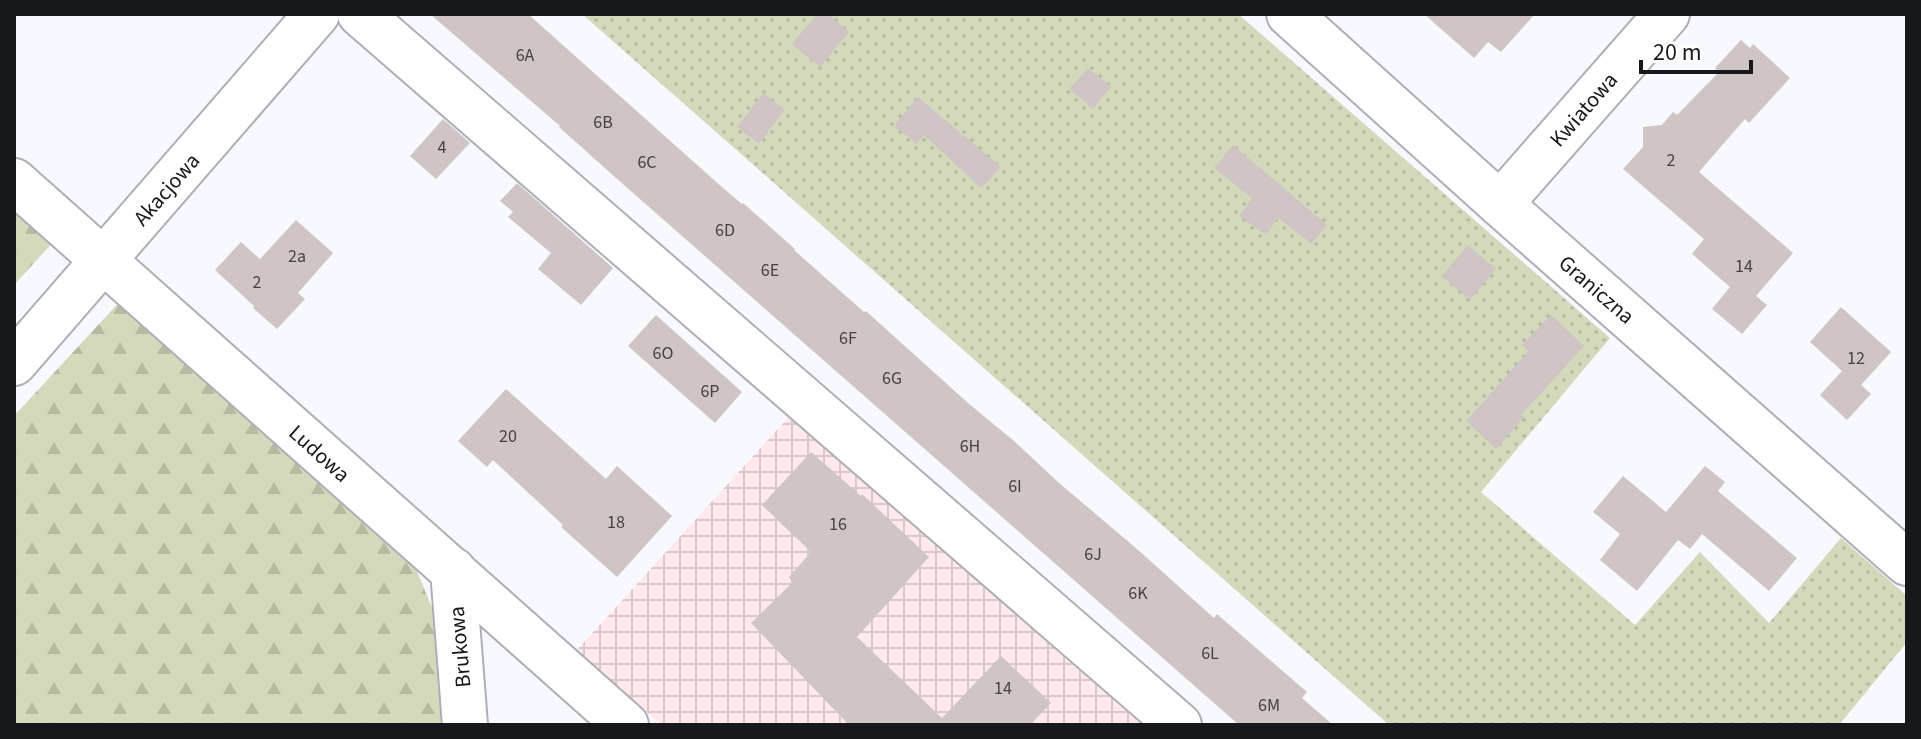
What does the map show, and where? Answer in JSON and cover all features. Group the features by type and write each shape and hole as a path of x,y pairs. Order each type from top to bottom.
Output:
{"street":[{"name":"Akacjowa","path":"14,363 317,14"},
{"path":"360,14 1179,725"},
{"name":"Graniczna","path":"1289,14 1907,563"},
{"name":"Kwiatowa","path":"1500,204 1667,14"},
{"name":"Ludowa","path":"14,181 626,725"},
{"name":"Brukowa","path":"453,570 465,725"}],"shaded area":[{"path":"795,410 1154,725 661,725 577,650"}],"green space":[{"path":"582,14 1238,14 1610,338 1481,492 1635,625 1700,552 1769,623 1841,538 1907,596 1907,642 1839,725 1389,725"},
{"path":"14,203 55,240 14,285"},
{"path":"124,297 408,549 437,620 447,725 14,725 14,416"}],"building":[{"path":"430,14 528,14 1214,618 1217,614 1307,692 1302,698 1333,725 1239,725"},
{"path":"817,14 828,14 849,32 820,67 792,44"},
{"path":"1424,14 1535,14 1501,52 1488,42 1474,58"},
{"path":"1741,40 1750,48 1753,44 1790,78 1749,123 1745,119 1699,172 1793,253 1756,296 1767,305 1742,334 1712,309 1730,287 1692,254 1704,239 1623,169 1643,147 1643,127 1662,125 1673,112 1677,115 1719,72 1715,68"},
{"path":"1088,68 1111,87 1093,109 1069,89"},
{"path":"763,93 785,110 759,144 737,127"},
{"path":"918,97 1001,167 981,188 924,135 917,144 894,126"},
{"path":"443,119 470,143 436,179 410,156"},
{"path":"1233,145 1327,225 1312,244 1278,218 1266,235 1239,216 1252,198 1214,168"},
{"path":"517,183 613,268 581,305 538,269 551,253 508,217 513,212 500,201"},
{"path":"296,220 333,253 298,293 305,299 277,329 215,270 241,242 260,259"},
{"path":"1468,245 1496,269 1470,300 1442,276"},
{"path":"1841,307 1891,352 1861,385 1871,394 1847,420 1820,395 1842,371 1810,342"},
{"path":"656,315 742,392 715,423 628,346"},
{"path":"1551,315 1584,346 1521,415 1524,417 1496,449 1466,421 1529,351 1522,345"},
{"path":"506,389 606,479 617,466 672,516 617,577 493,460 487,467 458,441"},
{"path":"811,452 862,494 929,557 857,637 942,718 1001,656 1051,703 1030,725 849,725 751,623 793,582 789,577 811,552 762,505"},
{"path":"1705,466 1725,482 1718,491 1797,558 1769,591 1702,534 1690,549 1678,540 1637,591 1600,560 1620,534 1593,512 1623,476 1666,512"}]}
